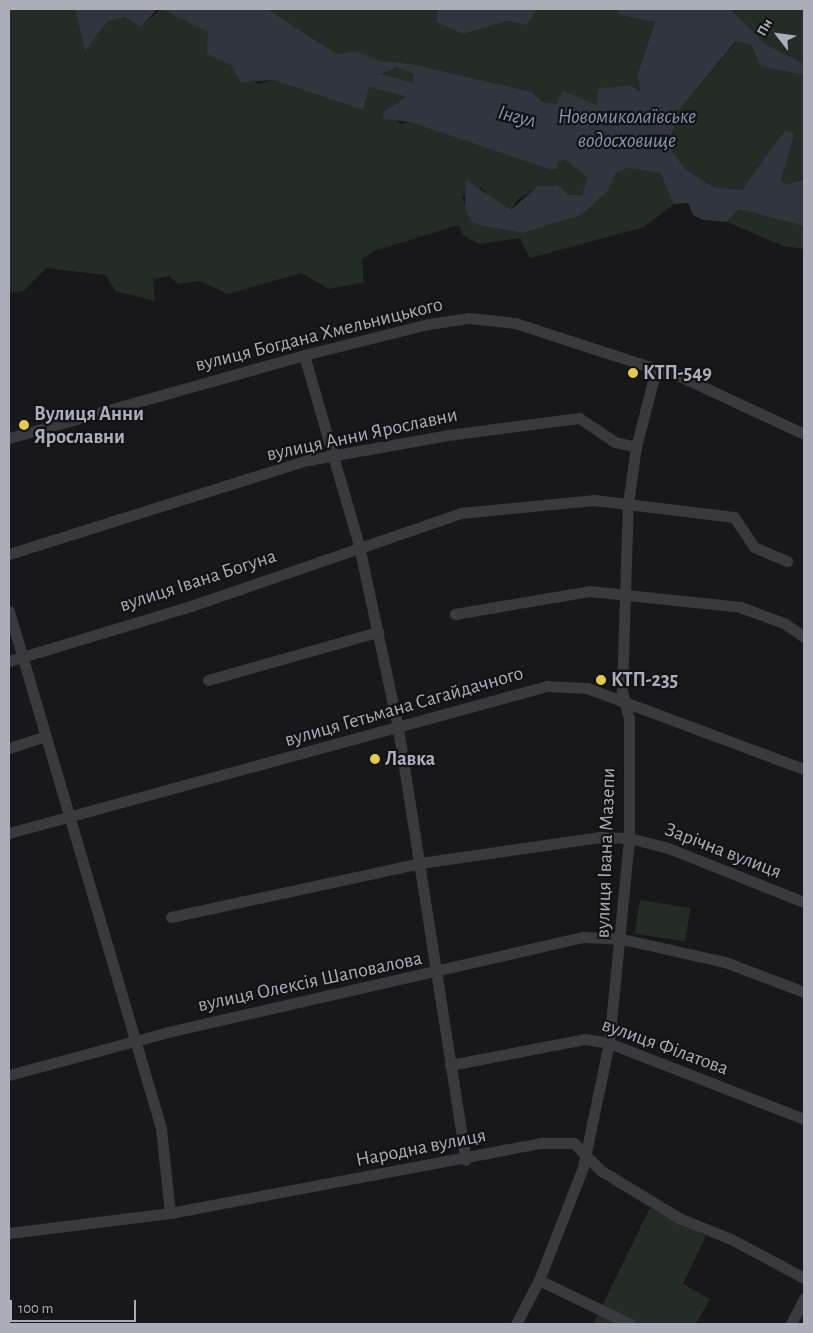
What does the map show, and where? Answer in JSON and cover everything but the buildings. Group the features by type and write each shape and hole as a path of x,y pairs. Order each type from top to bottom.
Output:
{"street":[{"name":"вулиця Богдана Хмельницького","path":"9,438 304,355 428,324 498,319 656,369 761,411 804,434"},
{"path":"304,355 359,546 398,728 466,1160"},
{"name":"вулиця Івана Мазепи","path":"516,1324 539,1280 587,1156 609,1043 622,939 629,838 626,703 622,691 628,503 636,447 656,369"},
{"name":"вулиця Анни Ярославни","path":"9,554 281,468 448,435 579,418 615,442 636,447"},
{"name":"вулиця Івана Богуна","path":"14,660 191,606 359,546 461,513 594,500 734,517 754,547 787,561"},
{"path":"455,614 589,591 624,598 658,596 740,607 784,623 804,637"},
{"path":"9,611 14,660 43,737 134,1044 161,1128 170,1213"},
{"path":"208,680 378,632"},
{"name":"вулиця Гетьмана Сагайдачного","path":"9,833 548,686 587,688 804,769"},
{"path":"9,748 43,737"},
{"path":"171,917 420,863 600,837 629,838"},
{"name":"Зарічна вулиця","path":"629,838 668,848 804,902"},
{"name":"вулиця Олексія Шаповалова","path":"9,1075 134,1044 168,1032 436,974 584,938 622,939 725,962 804,992"},
{"name":"вулиця Філатова","path":"450,1065 585,1039 609,1043 804,1119"},
{"name":"Народна вулиця","path":"9,1233 170,1213 466,1160 542,1143 574,1143 600,1170 679,1218 731,1239 804,1278"},
{"path":"539,1280 630,1324"},
{"path":"791,1324 804,1298"}],"shaded area":[{"path":"9,9 75,9 85,50 108,21 125,17 141,26 161,9 208,32 231,65 258,84 273,80 363,110 372,78 397,67 414,73 410,94 384,111 400,124 410,122 557,163 565,158 589,179 582,195 568,194 558,185 539,186 517,200 511,210 494,202 481,187 462,197 472,222 482,226 523,233 581,215 608,191 616,173 627,168 660,173 674,204 644,227 530,258 520,238 479,244 463,235 459,225 377,250 362,259 364,282 329,289 301,273 228,294 200,281 178,284 169,276 153,279 155,301 116,291 105,275 46,268 24,291 9,293"},
{"path":"267,9 438,9 436,22 463,34 507,21 526,25 538,9 616,9 619,15 655,22 637,76 642,93 596,105 557,104 543,102 532,92 412,64 380,61 357,51 337,54"},
{"path":"731,9 804,9 804,64 764,43"},
{"path":"737,41 751,45 760,63 768,68 804,75 804,178 787,186 781,180 795,133 785,130 742,190 713,187 685,169 668,145 680,109"},
{"path":"739,209 804,226 804,249 783,246 727,222"},
{"path":"640,900 690,908 685,942 635,934"},
{"path":"650,1208 706,1236 683,1284 710,1299 696,1324 593,1324"}],"water":[{"path":"75,9 157,9 141,27 125,17 108,21 85,51"},
{"name":"Новомиколаївське водосховище","path":"161,9 267,9 337,54 357,51 380,61 412,64 532,92 543,102 557,104 563,91 596,105 599,88 631,86 641,92 637,76 655,22 619,15 616,9 731,9 764,43 804,64 804,75 768,68 760,64 751,45 736,41 680,109 668,145 685,169 713,187 742,190 785,130 795,133 781,180 787,185 804,179 804,226 739,209 727,222 703,220 693,215 688,203 674,204 660,173 627,168 616,173 608,191 581,215 523,233 482,226 472,222 465,208 466,180 511,210 538,186 558,185 568,194 582,195 588,178 565,159 557,163 558,169 550,169 410,122 383,119 384,111 410,94 414,74 397,67 372,78 363,110 273,80 241,82 231,65 207,54 208,32"},
{"path":"438,9 538,9 526,25 507,21 463,34 436,22"}],"waterway":[{"name":"Інгул","path":"352,74 431,95"}],"place":[{"name":"КТП-549","path":"633,373"},
{"name":"Вулиця Анни Ярославни","path":"24,425"},
{"name":"КТП-235","path":"601,680"},
{"name":"Лавка","path":"375,759"}]}
